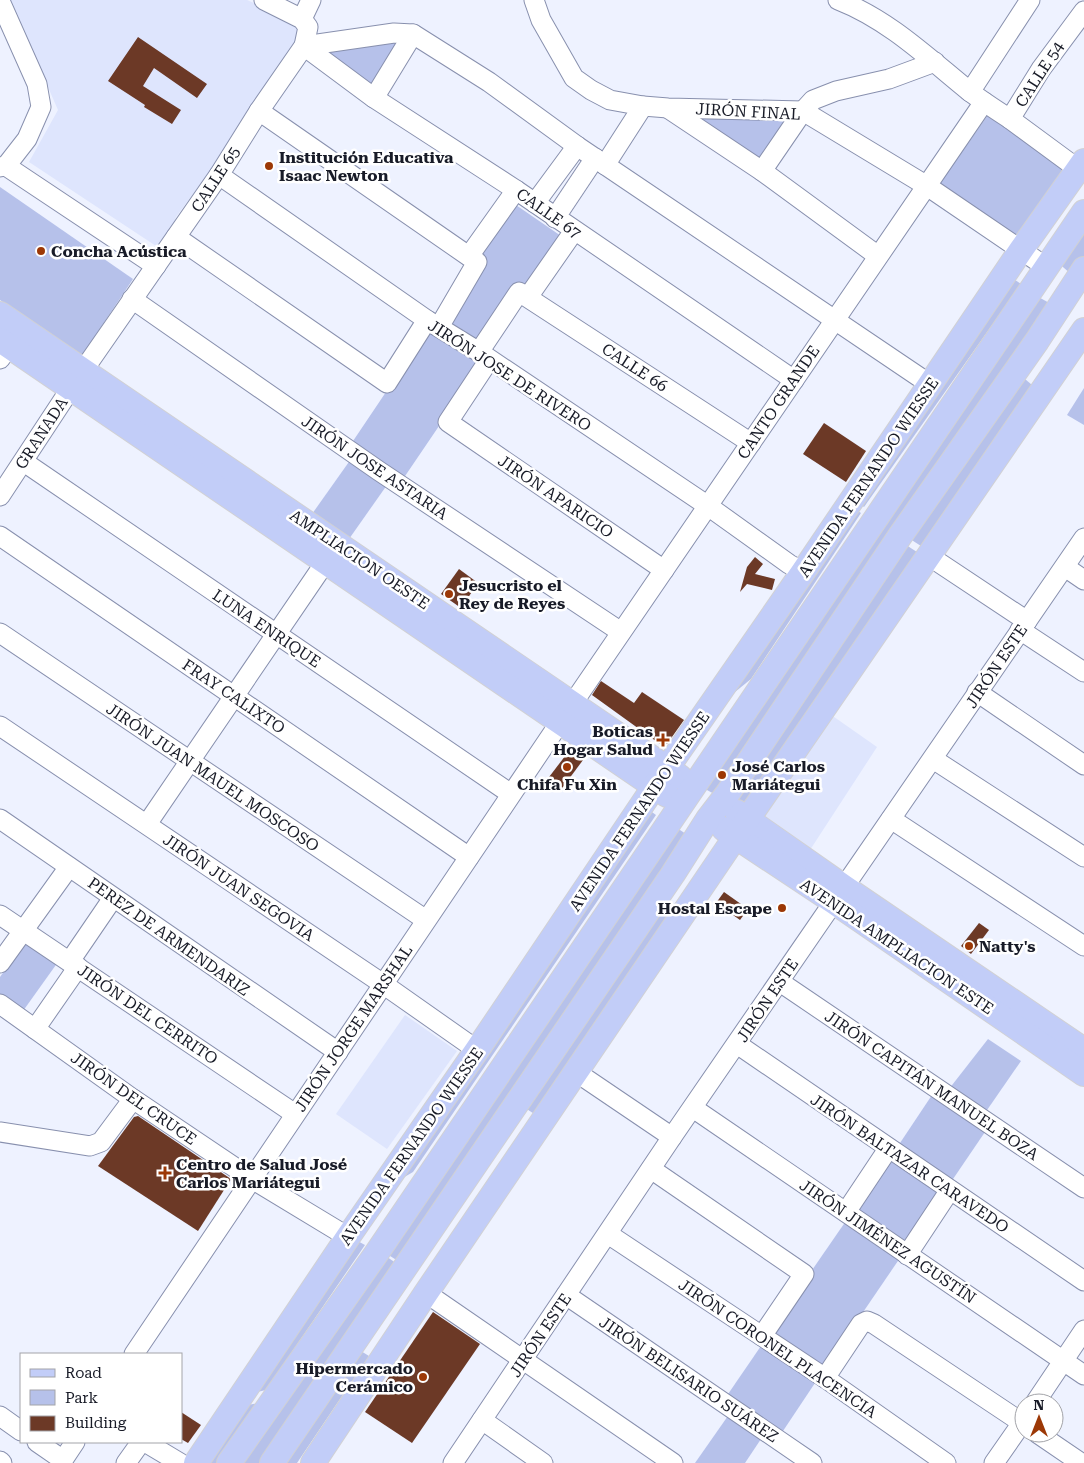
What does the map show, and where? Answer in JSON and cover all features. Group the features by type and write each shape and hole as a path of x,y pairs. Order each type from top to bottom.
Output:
{"main road":[{"name":"AVENIDA FERNANDO WIESSE","path":"196,1463 348,1237 1021,250 1081,165"},
{"name":"AVENIDA FERNANDO WIESSE","path":"229,1463 376,1254 686,795 1084,212"},
{"name":"JIRÓN FINAL","path":"1046,267 1080,283"},
{"path":"272,1463 668,882 900,536 1080,283"},
{"name":"AMPLIACION OESTE","path":"0,314 77,379 686,795 715,810"},
{"path":"313,1463 426,1293 742,828 1084,330"},
{"name":"AMPLIACION OESTE","path":"3,348 77,379"},
{"name":"AVENIDA AMPLIACION ESTE","path":"715,810 839,894 1084,1050"},
{"name":"AVENIDA AMPLIACION ESTE","path":"839,894 1084,1074"},
{"path":"240,1397 274,1399"}],"street":[{"path":"264,0 302,18 308,27 304,46 394,33 413,34 489,82 576,146 931,384"},
{"path":"302,18 311,0"},
{"name":"JIRÓN FINAL","path":"534,0 541,20 574,78 610,100 668,108 803,111 927,186 1046,267"},
{"path":"838,0 874,17 918,48 977,97 1010,119"},
{"name":"CANTO GRANDE","path":"567,712 927,186 1030,0"},
{"path":"0,1 37,84 41,107 27,139 3,167 156,266"},
{"name":"CALLE 54","path":"1081,165 1010,119 1040,69 1084,11"},
{"path":"374,98 413,34"},
{"name":"CALLE 67","path":"304,46 374,98 516,190 794,380"},
{"name":"CALLE 65","path":"77,379 219,175 304,46"},
{"path":"762,171 803,111 813,100 836,91 889,79 935,62"},
{"path":"556,218 643,106"},
{"path":"668,108 762,171 878,256"},
{"path":"259,112 473,259"},
{"path":"535,203 576,146"},
{"name":"JIRÓN JOSE DE RIVERO","path":"219,175 433,324 708,506 803,572"},
{"path":"176,237 387,383 433,324 516,190"},
{"path":"484,356 524,294 574,231"},
{"name":"CALLE 66","path":"524,294 751,443"},
{"name":"JIRÓN JOSE ASTARIA","path":"132,299 379,472 621,632"},
{"name":"JIRÓN APARICIO","path":"484,356 448,422 664,570"},
{"name":"GRANADA","path":"0,496 77,379"},
{"name":"LUNA ENRIQUE","path":"24,462 511,794"},
{"name":"FRAY CALIXTO","path":"0,536 469,857"},
{"name":"JIRÓN ESTE","path":"453,1463 672,1137 1084,538"},
{"path":"146,824 332,553"},
{"path":"929,556 1024,625 1084,672"},
{"path":"1065,567 1084,580"},
{"name":"JIRÓN JUAN MAUEL MOSCOSO","path":"0,633 426,920"},
{"path":"977,692 1084,765"},
{"name":"JIRÓN JORGE MARSHAL","path":"135,1353 567,712"},
{"name":"JIRÓN JUAN SEGOVIA","path":"0,726 383,984 477,1050"},
{"path":"933,759 1084,857"},
{"name":"PEREZ DE ARMENDARIZ","path":"0,819 338,1052"},
{"path":"891,819 1084,946"},
{"path":"0,963 69,867"},
{"path":"35,1029 113,898"},
{"name":"JIRÓN DEL CERRITO","path":"0,915 295,1114"},
{"name":"JIRÓN CAPITÁN MANUEL BOZA","path":"780,982 1084,1188"},
{"name":"JIRÓN DEL CRUCE","path":"0,1004 133,1099 252,1178 348,1237"},
{"name":"JIRÓN BALTAZAR CARAVEDO","path":"737,1044 888,1149 1084,1281"},
{"path":"576,1072 672,1137"},
{"path":"0,1132 90,1146 101,1142 133,1099"},
{"name":"JIRÓN JIMÉNEZ AGUSTÍN","path":"692,1108 1084,1374"},
{"path":"846,1212 888,1149"},
{"path":"651,1169 804,1274 762,1336"},
{"path":"907,1254 950,1190"},
{"name":"JIRÓN CORONEL PLACENCIA","path":"608,1234 824,1378 946,1463"},
{"path":"426,1293 673,1463"},
{"name":"JIRÓN BELISARIO SUÁREZ","path":"566,1295 812,1463"},
{"path":"824,1378 861,1324 867,1321 1014,1416"},
{"path":"1042,1393 1084,1330"},
{"path":"0,1416 20,1430"},
{"path":"482,1420 543,1463"},
{"path":"994,1463 1014,1440"},
{"path":"38,1443 62,1461 74,1443"},
{"path":"126,1463 139,1443"},
{"path":"147,1443 180,1463"},
{"path":"1053,1443 1082,1463"}],"shaded area":[{"path":"10,0 247,0 302,25 304,42 176,217 168,239 156,246 29,162 58,110"},
{"path":"827,712 877,747 810,850 758,814"},
{"path":"405,1015 457,1051 387,1149 336,1114"}],"green space":[{"path":"396,41 401,43 373,93 321,50"},
{"path":"694,110 789,115 760,168 693,121"},
{"path":"990,112 1071,168 1020,240 938,186"},
{"path":"0,187 133,279 81,357 0,300"},
{"path":"513,203 564,238 477,345 444,325 475,255"},
{"path":"1084,220 1084,256 1071,274 1056,261"},
{"path":"1011,277 1021,284 864,507 854,500"},
{"path":"1035,295 1051,304 716,795 696,784"},
{"path":"428,331 476,359 478,363 401,482 349,447 386,392 389,392"},
{"path":"1025,379 1032,385 921,546 907,537"},
{"path":"1084,388 1084,425 1067,415"},
{"path":"351,459 387,485 349,539 312,514"},
{"path":"850,506 861,513 751,679 735,692 729,688"},
{"path":"903,543 917,552 745,804 731,795"},
{"path":"645,807 656,815 413,1172 396,1182"},
{"path":"668,822 686,834 398,1261 379,1249"},
{"path":"663,911 671,915 536,1115 522,1106 650,918"},
{"path":"26,940 58,962 23,1011 0,994 0,977"},
{"path":"988,1039 1021,1061 985,1113 949,1089"},
{"path":"934,1092 987,1129 951,1182 898,1146"},
{"path":"889,1156 941,1189 907,1244 856,1209"},
{"path":"848,1218 902,1255 825,1368 770,1331"},
{"path":"352,1238 365,1245 266,1390 248,1394"},
{"path":"379,1251 397,1264 261,1463 235,1463"},
{"path":"763,1343 817,1380 781,1434 726,1397"},
{"path":"356,1348 369,1356 297,1463 279,1463"},
{"path":"259,1403 218,1463 204,1463 242,1406"},
{"path":"730,1413 763,1436 745,1463 695,1463"}],"building":[{"path":"138,37 207,84 197,98 154,68 143,86 181,110 172,124 144,107 145,105 108,81"},
{"path":"824,423 866,451 846,482 803,454"},
{"path":"755,557 763,564 755,574 775,579 772,590 747,584 740,592 747,567"},
{"path":"459,569 478,583 461,608 441,594"},
{"path":"601,681 634,703 642,692 684,720 667,744 660,744 592,695"},
{"name":"Chifa Fu Xin","path":"572,747 586,756 560,791 546,781"},
{"path":"724,892 748,909 740,920 716,903"},
{"path":"979,923 989,930 971,954 961,946"},
{"name":"Centro de Salud José Carlos Mariátegui","path":"138,1116 231,1179 198,1231 98,1166 134,1117"},
{"name":"Hipermercado Cerámico","path":"433,1312 480,1344 412,1443 365,1412"},
{"path":"182,1413 201,1425 188,1443 182,1440"}],"place":[{"name":"Institución Educativa Isaac Newton","path":"269,166"},
{"name":"Concha Acústica","path":"41,251"},
{"name":"Jesucristo el Rey de Reyes","path":"449,594"},
{"name":"Boticas Hogar Salud","path":"663,740"},
{"name":"Chifa Fu Xin","path":"567,767"},
{"name":"José Carlos Mariátegui","path":"722,775"},
{"name":"Hostal Escape","path":"782,908"},
{"name":"Natty's","path":"969,946"},
{"name":"Centro de Salud José Carlos Mariátegui","path":"165,1173"},
{"name":"Hipermercado Cerámico","path":"423,1377"}]}
